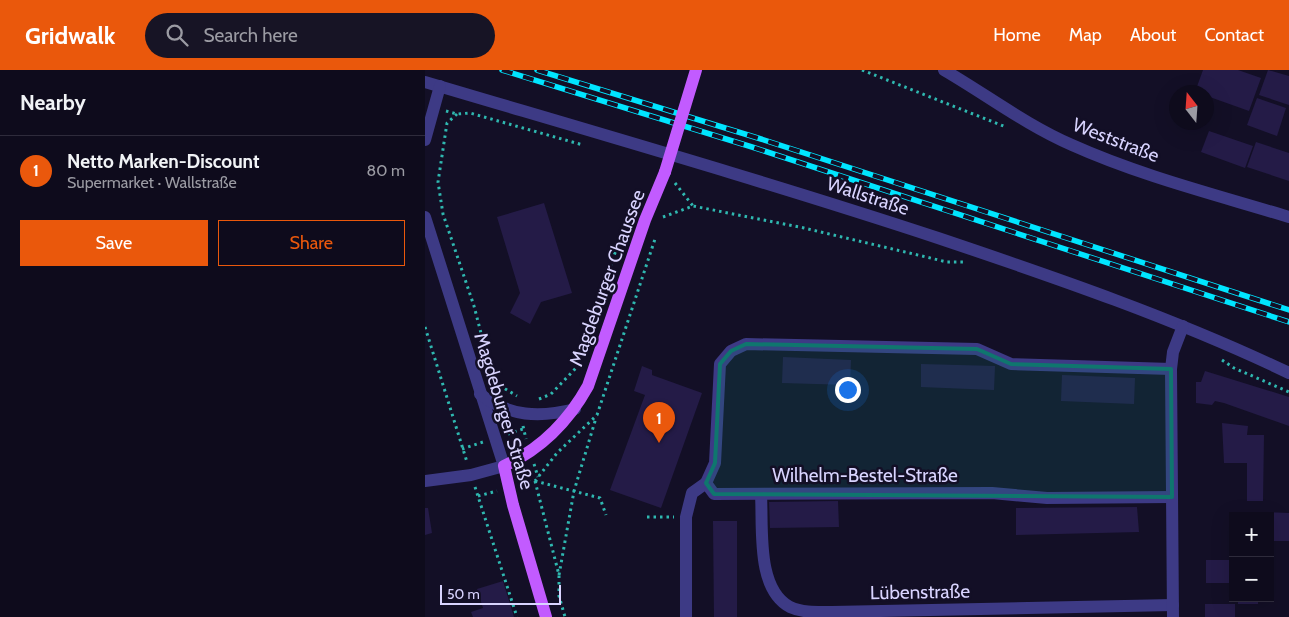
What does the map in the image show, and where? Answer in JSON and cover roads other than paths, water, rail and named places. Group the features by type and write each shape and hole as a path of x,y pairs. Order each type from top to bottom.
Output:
{"main road":[{"name":"Magdeburger Chaussee","path":"504,466 524,456 545,440 575,409 597,363 636,245 665,172 697,70"},
{"name":"Magdeburger Straße","path":"504,466 546,617"}],"street":[{"name":"Weststraße","path":"944,70 1009,112 1071,145 1114,162 1289,217"},
{"name":"Wallstraße","path":"425,82 653,148 867,215 1092,291 1183,326 1289,373"},
{"path":"425,140 439,86"},
{"name":"Magdeburger Straße","path":"425,217 504,466"},
{"name":"Lübenstraße","path":"761,495 764,564 770,586 779,599 791,607 808,612 1173,611 1171,369 1173,352 1183,326"},
{"path":"686,617 686,517 692,493 706,483 715,463 721,364 731,351 746,344 977,349 1011,364 1171,369"},
{"path":"480,394 498,406 522,414 546,415 575,409"},
{"path":"425,481 471,475 504,466"},
{"name":"Wilhelm-Bestel-Straße","path":"706,483 714,494 992,493 1047,498 1172,497"}],"railway":[{"path":"502,70 752,147 1289,322"},
{"path":"537,70 761,139 1289,310"}],"place":[{"name":"Netto Marken-Discount","path":"659,443"}]}
